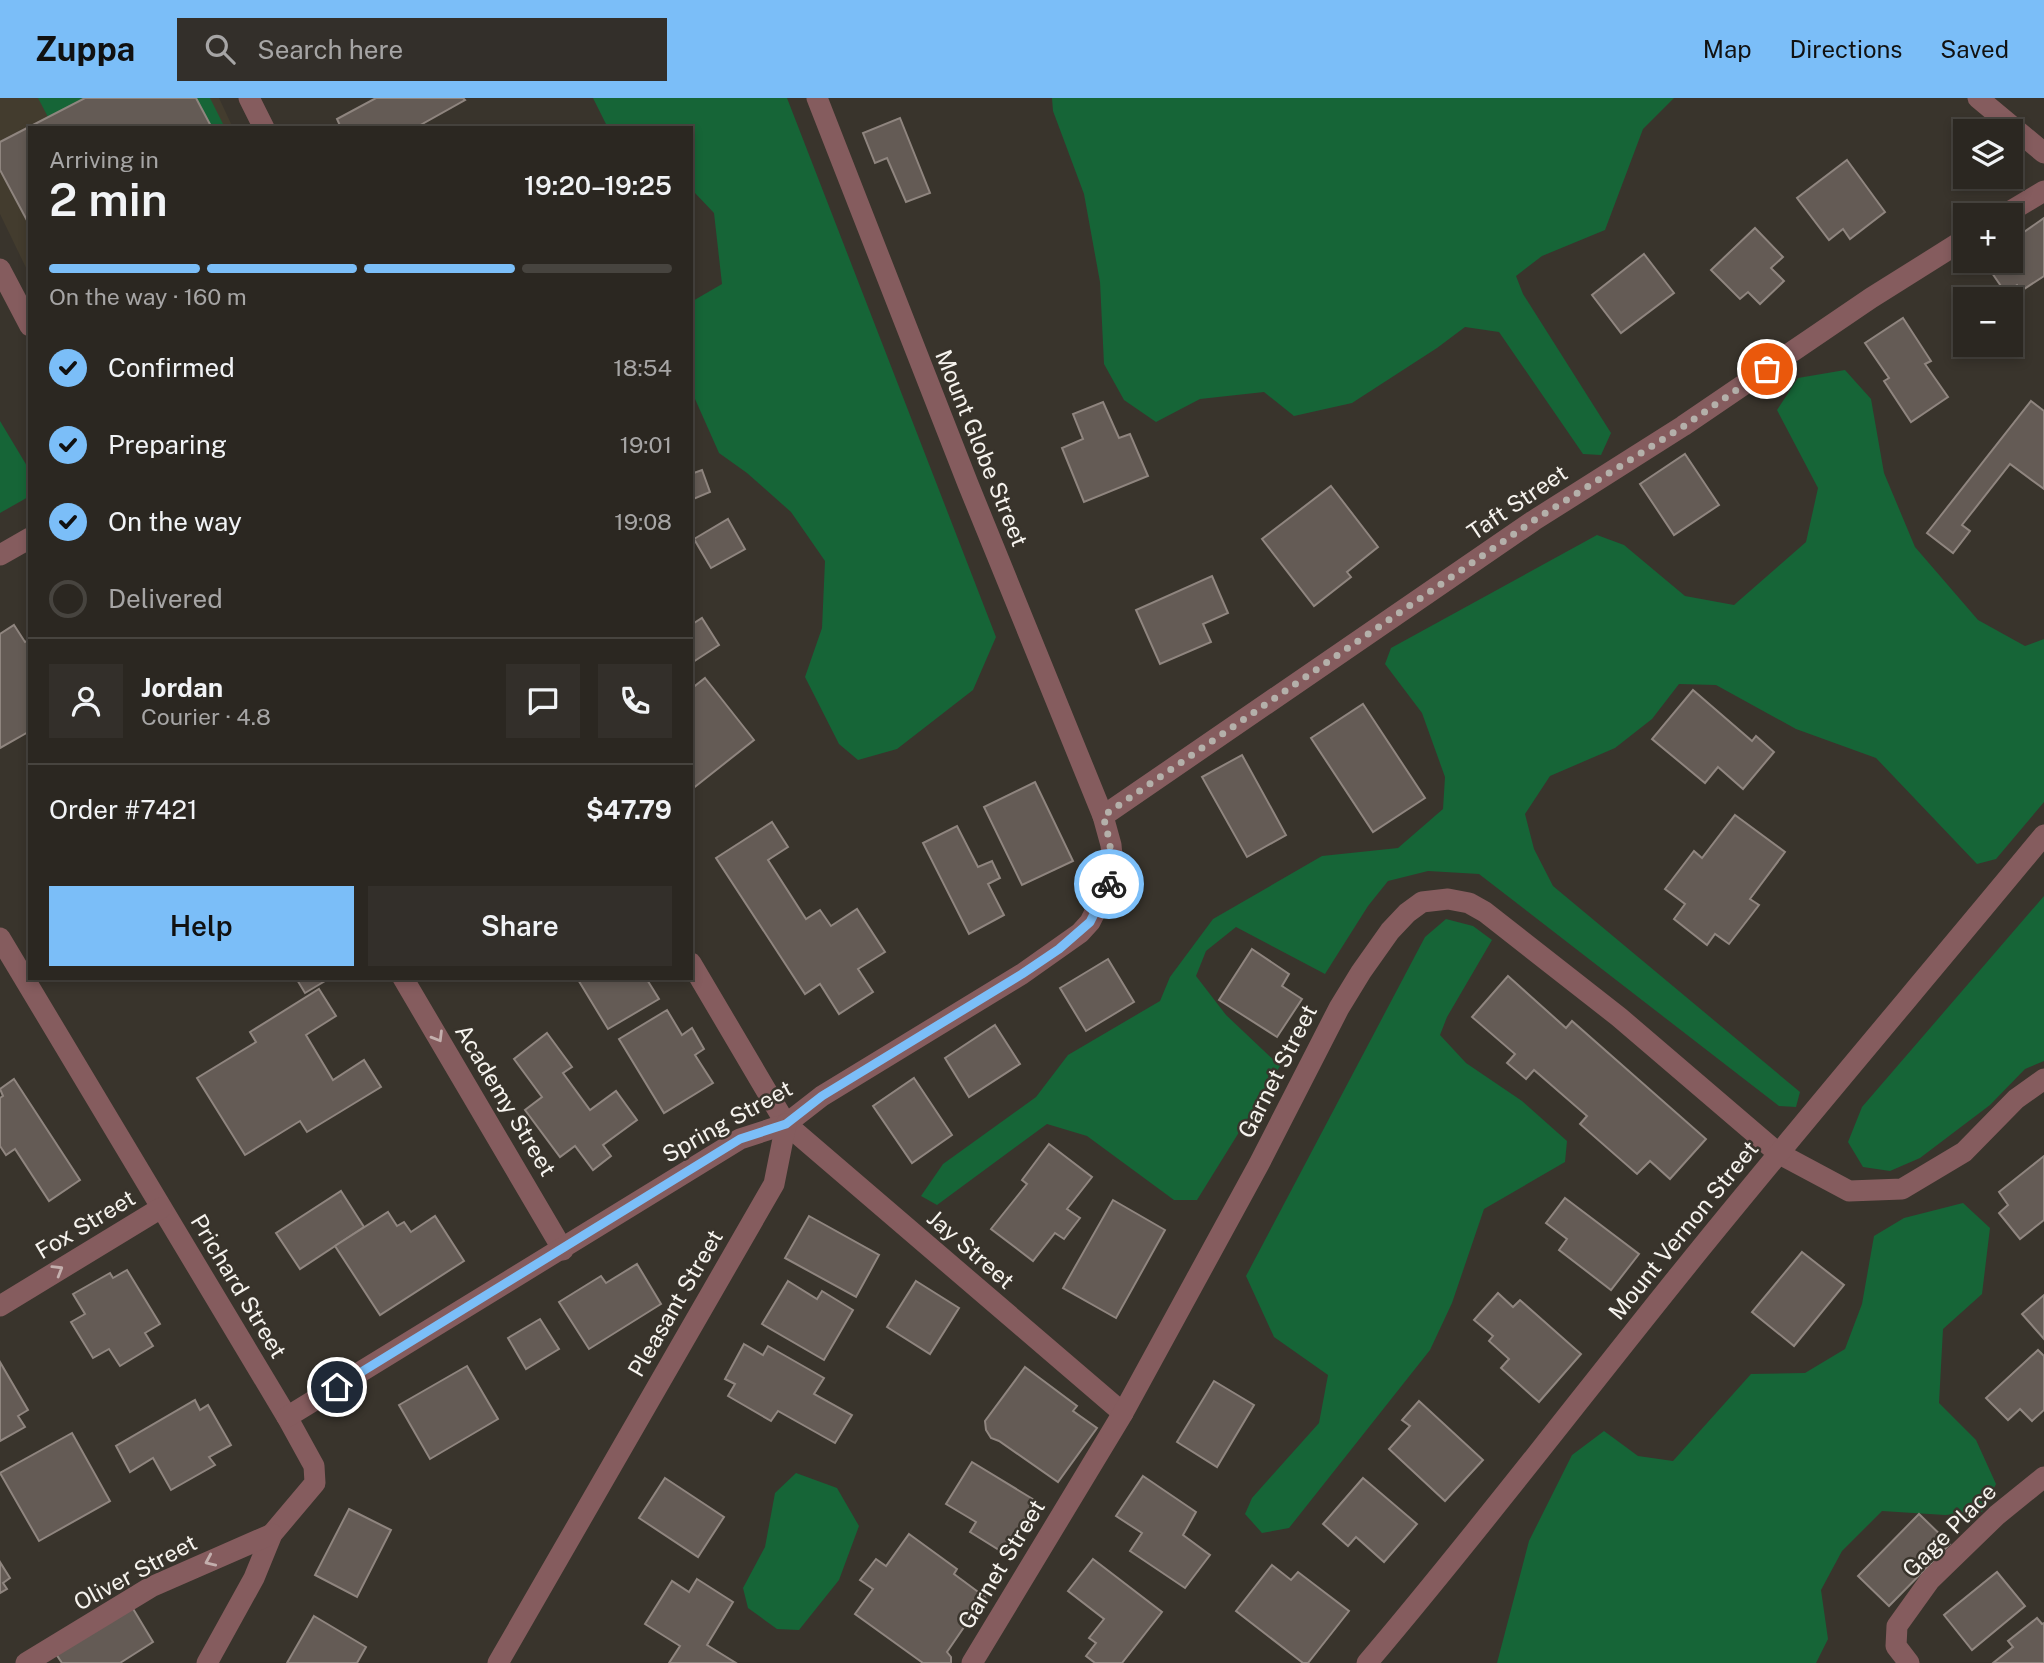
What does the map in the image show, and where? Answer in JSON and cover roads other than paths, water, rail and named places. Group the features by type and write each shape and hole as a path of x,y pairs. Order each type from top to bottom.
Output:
{"street":[{"path":"249,98 263,126"},
{"name":"Mount Globe Street","path":"817,98 968,484 1103,816"},
{"path":"1988,101 2044,153"},
{"path":"2023,204 2044,191"},
{"name":"Taft Street","path":"1103,816 1533,521 1684,426 1871,298 1953,247"},
{"path":"0,269 28,322"},
{"path":"0,555 28,539"},
{"name":"Spring Street","path":"287,1417 740,1139 786,1124 822,1096 1022,974 1080,933 1090,922 1109,884 1113,866 1111,845 1103,816"},
{"name":"Mount Vernon Street","path":"1367,1663 1778,1153 1899,1012 2044,835"},
{"name":"Garnet Street","path":"972,1663 1123,1413 1259,1164 1339,1008 1387,933 1422,902 1448,899 1469,903 1500,923 1619,1017 1778,1153 1849,1191 1902,1189 1964,1152 2016,1099 2044,1079"},
{"name":"Prichard Street","path":"0,938 314,1465 315,1483 272,1534 254,1578 207,1663"},
{"path":"693,966 786,1124"},
{"name":"Academy Street","path":"404,980 563,1250"},
{"name":"Jay Street","path":"786,1124 1123,1413"},
{"name":"Pleasant Street","path":"498,1663 774,1184 786,1124"},
{"name":"Fox Street","path":"0,1306 161,1208"},
{"name":"Gage Place","path":"1909,1663 1895,1646 1897,1626 1930,1580 1997,1515 2044,1477"},
{"name":"Oliver Street","path":"26,1663 151,1587 272,1534"}]}
